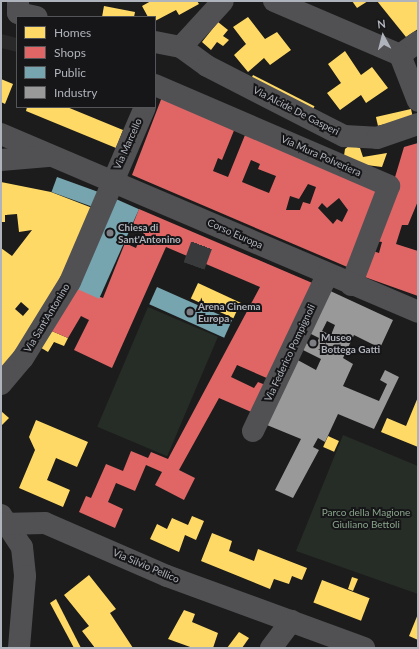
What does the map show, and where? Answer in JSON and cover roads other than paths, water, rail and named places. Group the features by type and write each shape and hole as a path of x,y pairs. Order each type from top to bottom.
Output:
{"street":[{"path":"18,1 18,13 32,16"},
{"path":"181,47 223,1"},
{"path":"274,1 400,55 418,101"},
{"name":"Via Alcide De Gasperi","path":"156,42 181,47 207,66 344,136 377,138 418,124"},
{"path":"400,55 418,42"},
{"name":"Via Mura Polveriera","path":"156,84 389,186 351,285"},
{"name":"Via Marcello","path":"112,180 145,108"},
{"name":"Corso Europa","path":"1,134 112,180 208,230 351,285 418,321"},
{"name":"Corso Europa","path":"1,160 51,155"},
{"name":"Via Sant'Antonino","path":"2,382 23,358 70,282 112,180"},
{"name":"Via Federico Pompignoli","path":"253,431 327,275"},
{"path":"4,520 22,547 25,576 19,648"},
{"name":"Via Silvio Pellico","path":"4,520 45,523 167,576 364,648"},
{"path":"271,648 290,621"}],"tunnel":[{"path":"194,266 205,236"}],"place":[{"name":"Chiesa di Sant'Antonino","path":"110,233"},
{"name":"Arena Cinema Europa","path":"190,312"},
{"name":"Museo Bottega Gatti","path":"313,343"}],"park label":[{"name":"Parco della Magione Giuliano Bettoli","path":"366,518"}]}
